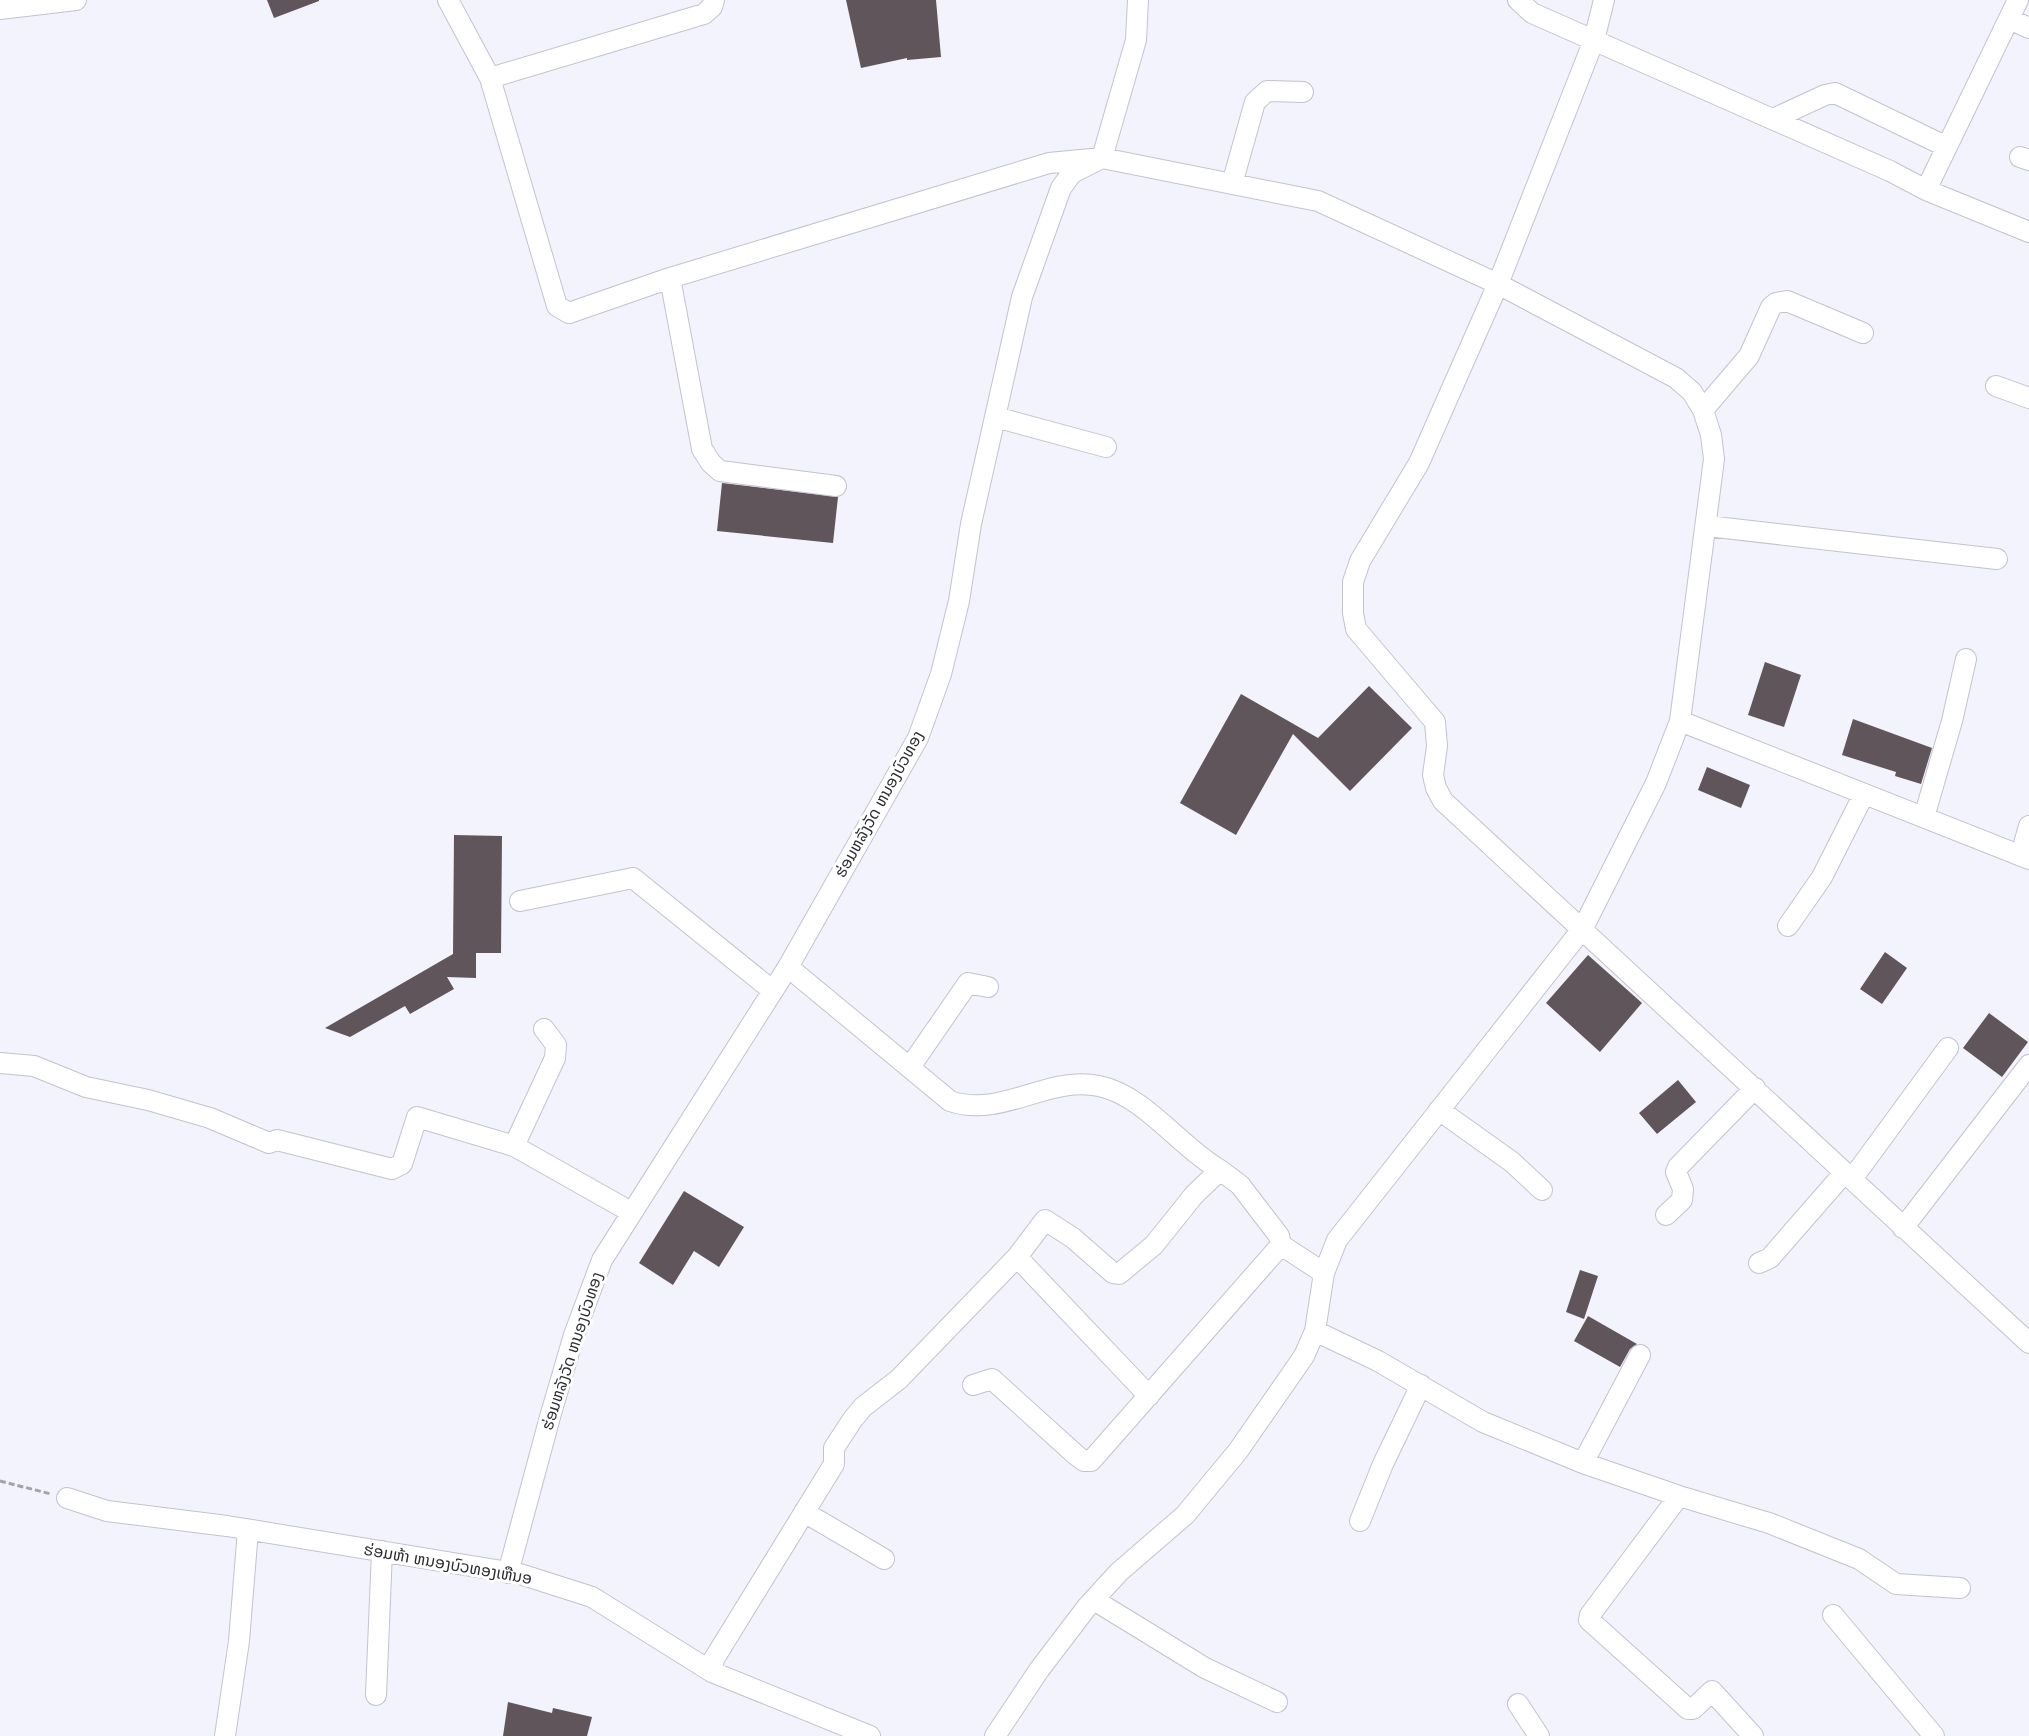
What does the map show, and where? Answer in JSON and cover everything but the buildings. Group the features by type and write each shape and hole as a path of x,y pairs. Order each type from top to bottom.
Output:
{"street":[{"path":"0,9 76,0"},
{"path":"448,0 490,78 557,306 569,313 670,278 1049,163 1102,158 1318,201 1498,284 1676,378 1692,392 1703,410 1711,435 1714,459 1707,526 1680,721 1656,783 1583,928 1337,1240 1324,1273 1315,1331 1304,1356 1238,1451 1185,1515 1119,1572 1094,1600 1039,1670 995,1736"},
{"path":"490,78 704,14 712,7 714,0"},
{"path":"1102,158 1136,40 1138,0"},
{"path":"1518,0 1532,13 1890,171 1926,190 2029,232"},
{"path":"1604,0 1594,40 1498,284 1419,463 1360,561 1353,582 1353,613 1356,629 1435,722 1437,746 1433,775 1436,789 1443,801 1583,928 2029,1343"},
{"path":"1926,190 2018,0"},
{"path":"2009,19 2029,27"},
{"path":"1232,184 1255,102 1267,91 1303,92"},
{"path":"1773,119 1825,95 1835,93 1947,147"},
{"name":"ຮ່ອມຫລັງວັດ ຫນອງບົວທອງ","path":"508,1573 574,1335 602,1260 773,991 918,738 941,674 959,601 971,524 1022,297 1061,188 1072,173 1102,158"},
{"path":"670,278 702,449 711,463 720,471 836,486"},
{"path":"1703,410 1749,357 1776,303 1787,302 1863,333"},
{"path":"1996,386 2029,398"},
{"path":"995,417 1106,447"},
{"path":"1707,526 1997,559"},
{"path":"1924,817 1966,660"},
{"path":"1680,721 2025,857 2029,826"},
{"path":"1788,926 1822,877 1864,794"},
{"path":"520,902 633,878 773,991"},
{"path":"788,966 950,1101 966,1105 1006,1101 1062,1084 1100,1086 1131,1100 1197,1155 1240,1185 1279,1236 1281,1245 1324,1273"},
{"path":"910,1067 968,983 988,987"},
{"path":"514,1146 555,1058 556,1045 544,1029"},
{"path":"1760,1263 1770,1258 1848,1175 1948,1048"},
{"path":"0,1063 34,1066 86,1087 148,1100 210,1118 270,1143 277,1140 392,1169 402,1164 417,1117 514,1146 631,1212"},
{"path":"1903,1228 2029,1065"},
{"path":"1666,1215 1682,1200 1683,1189 1676,1172 1678,1167 1755,1089"},
{"path":"1439,1110 1512,1162 1542,1190"},
{"path":"712,1672 714,1659 834,1464 834,1448 853,1419 899,1379 1017,1257 1045,1220 1073,1238 1113,1273 1119,1274 1154,1245 1194,1195 1220,1170"},
{"path":"973,1385 993,1379 1084,1461 1091,1461 1281,1245"},
{"path":"1017,1257 1149,1396"},
{"path":"1315,1331 1378,1361 1484,1422 1583,1463 1678,1496 1769,1523 1859,1559 1896,1584 1960,1588"},
{"path":"1583,1463 1640,1355"},
{"path":"1360,1521 1383,1464 1421,1385"},
{"path":"1678,1496 1590,1615 1589,1620 1688,1709 1693,1709 1712,1691 1753,1736"},
{"name":"ຮ່ອມຫ້າ ຫນອງບົວທອງເຫືນອ","path":"67,1498 107,1511 248,1530 508,1573 592,1597 712,1672 870,1736"},
{"path":"804,1512 884,1559"},
{"path":"225,1736 239,1641 248,1530"},
{"path":"376,1695 382,1551"},
{"path":"1094,1600 1205,1668 1277,1702"},
{"path":"1833,1615 1934,1736"},
{"path":"1518,1704 1539,1736"}],"path":[{"path":"0,1481 67,1498"}]}
